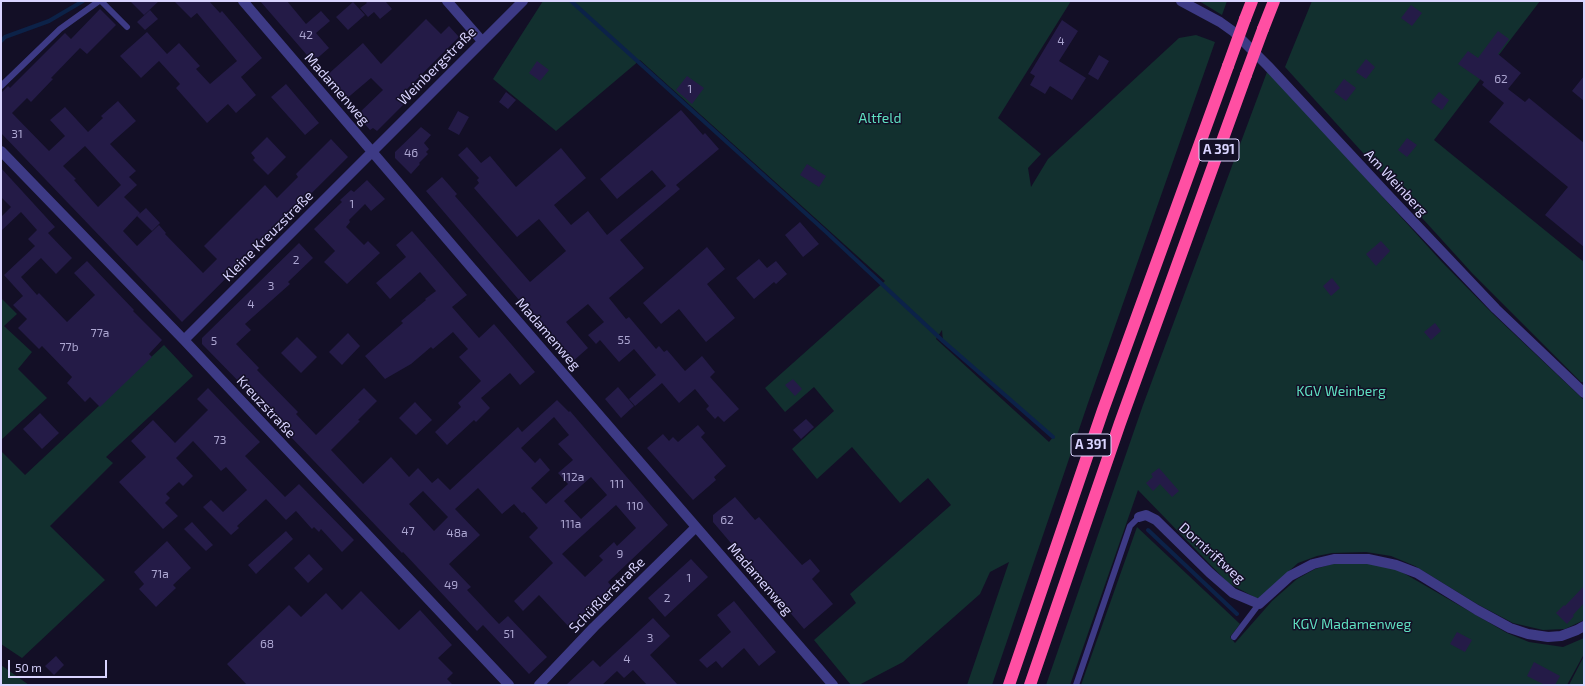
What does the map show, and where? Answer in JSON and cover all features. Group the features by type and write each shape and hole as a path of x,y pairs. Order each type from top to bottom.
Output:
{"highway":[{"name":"A 391","path":"1009,685 1103,410 1252,1"},
{"name":"A 391","path":"1030,685 1117,431 1274,1"}],"street":[{"name":"Madamenweg","path":"243,1 833,685"},
{"path":"447,1 482,41"},
{"name":"Weinbergstraße","path":"372,152 523,1"},
{"name":"Am Weinberg","path":"1181,1 1220,22 1234,32 1264,61 1496,309 1584,393"},
{"name":"Kreuzstraße","path":"1,151 184,340 509,685"},
{"name":"Kleine Kreuzstraße","path":"184,340 372,152"},
{"name":"Dorntriftweg","path":"1139,517 1146,514 1156,520 1210,573 1233,593 1259,604"},
{"name":"Schüßlerstraße","path":"539,685 594,627 696,527"},
{"path":"1259,604 1290,576 1313,564 1334,559 1368,558 1396,565 1417,573 1477,610 1510,628 1528,634 1548,637 1561,636 1578,630 1584,626"}],"lane":[{"path":"1,86 60,29 100,1 127,27"},
{"name":"Dorntriftweg","path":"1076,685 1130,526 1139,517"},
{"path":"1234,637 1259,604"}],"green space":[{"name":"Altfeld","path":"543,1 1071,1 998,118 1041,154 1028,168 1031,187 1048,159 1179,38 1196,35 1215,42 1088,403 992,685 967,685 1009,562 990,572 980,594 903,662 859,685 851,685 814,640 856,603 850,594 951,505 928,478 900,503 852,447 817,479 792,449 834,411 814,387 785,412 765,388 885,281 640,60 556,131 493,79","holes":["942,330 943,341 1053,437 1049,442 936,339"]},
{"path":"1199,1 1227,1 1222,15"},
{"path":"1312,1 1540,1 1434,140 1584,262 1584,382 1581,382 1472,273 1285,67"},
{"name":"KGV Weinberg","path":"1267,72 1281,85 1441,261 1492,313 1584,400 1584,620 1565,629 1543,630 1513,623 1477,604 1415,566 1391,556 1366,552 1332,553 1317,556 1298,563 1258,599 1228,583 1138,490 1070,685 1046,685 1143,405"},
{"path":"1,298 17,314 4,326 32,352 18,369 47,398 1,440"},
{"path":"164,345 193,376 106,457 113,463 50,526 105,580 22,658 1,644 1,451 25,475"},
{"name":"KGV Madamenweg","path":"1137,527 1240,624 1230,637 1235,643 1272,601 1297,579 1315,569 1336,563 1373,564 1387,566 1400,571 1507,633 1529,642 1563,647 1584,638 1584,654 1567,685 1081,685"},
{"path":"1584,656 1584,685 1569,685"},
{"path":"1,665 29,685 1,685"}],"building":[{"path":"130,1 159,1 144,15"},
{"path":"174,1 209,1 220,13 222,11 262,58 241,77 256,95 236,113 228,104 207,123 176,88 180,84 159,61 141,78 120,56 147,32 167,54 179,43 200,66 196,69 210,84 237,61 197,13 191,18"},
{"path":"260,1 287,1 306,24 321,11 330,21 316,33 329,48 313,62"},
{"path":"365,1 387,1 386,2 392,9 380,19 374,12 368,17 360,8 367,3"},
{"path":"353,2 365,15 348,30 336,17"},
{"path":"1411,5 1422,13 1412,26 1401,18"},
{"path":"100,9 116,25 87,54 80,48 51,78 53,79 31,102 27,98 12,113 49,151 65,136 50,120 65,107 88,132 103,118 101,116 118,101 136,121 110,144 136,171 129,177 137,185 124,197 140,213 123,231 137,246 159,225 166,233 165,234 203,273 217,259 204,246 265,185 277,198 298,177 296,174 331,139 348,157 182,322 1,133 1,93 8,86 10,88 65,33 71,39","holes":["85,146 121,185 98,207 74,180 76,179 63,166"]},
{"path":"150,10 158,19 145,30 137,22"},
{"path":"426,19 441,34 449,26 459,37 406,90 412,96 377,131 373,128 370,130 357,115 383,90 371,78 345,100 325,77 363,43 381,64"},
{"path":"1062,20 1078,31 1059,61 1086,78 1072,100 1050,86 1045,94 1030,85 1035,76 1030,73"},
{"path":"1498,31 1509,39 1498,54 1521,73 1508,89 1525,102 1529,98 1584,143 1584,247 1545,215 1568,187 1489,122 1504,103 1482,85 1484,82 1458,64 1468,51 1478,58"},
{"path":"1099,55 1109,61 1098,80 1088,74"},
{"path":"1366,59 1375,67 1366,79 1356,72"},
{"path":"537,61 549,70 540,81 529,73"},
{"path":"687,76 704,88 692,104 676,90"},
{"path":"1584,76 1584,101 1572,91"},
{"path":"1344,79 1356,88 1346,101 1334,92"},
{"path":"286,84 319,123 305,135 271,97"},
{"path":"506,92 516,100 508,109 499,102"},
{"path":"1439,92 1449,100 1442,110 1431,102"},
{"path":"681,110 703,135 705,133 719,149 676,185 680,189 620,240 644,268 609,298 626,319 629,317 656,349 659,346 664,352 667,350 685,371 702,356 715,372 710,377 739,409 724,422 718,416 715,419 706,409 709,406 695,389 679,403 662,383 635,406 629,399 656,375 634,349 619,362 600,340 596,344 588,335 604,322 588,304 566,322 588,348 572,362 426,191 442,177 457,194 455,196 530,282 566,251 539,219 517,237 474,188 479,183 477,180 479,178 458,155 467,147 481,163 490,156 516,187 561,148 586,178 554,205 571,225 588,211 607,235 666,186 652,170 617,199 600,179"},
{"path":"458,111 469,117 459,135 448,129"},
{"path":"421,127 431,135 424,143 429,149 426,152 428,154 411,174 395,158 395,152"},
{"path":"267,137 286,157 268,175 253,160 255,158 251,153"},
{"path":"1407,138 1417,145 1407,157 1398,150"},
{"path":"807,164 826,176 819,187 800,175"},
{"path":"1,168 55,227 48,233 72,258 56,274 41,258 21,277 37,295 39,293 67,322 95,295 74,273 87,261 162,340 149,354 152,357 100,407 90,397 85,402 67,383 72,377 42,346 39,349 18,328 27,319 13,305 23,296 4,275 35,246 28,239 37,230 21,212 1,231 1,217 11,207 1,197"},
{"path":"367,180 385,199 371,211 365,204 349,220 350,222 346,227 364,245 368,241 380,253 347,284 324,262 335,251 314,229 342,202 340,200 351,190 354,192"},
{"path":"146,208 160,223 152,231 137,216"},
{"path":"800,222 819,244 803,257 785,235"},
{"path":"412,231 467,295 452,307 479,338 494,324 535,372 520,385 510,373 481,398 490,408 476,422 474,420 447,445 435,432 461,407 458,403 481,381 459,357 468,349 453,332 433,349 431,347 411,364 385,379 365,356 403,323 401,321 426,300 425,299 436,291 420,272 390,299 376,283 406,257 396,245"},
{"path":"1381,241 1390,251 1376,266 1366,254"},
{"path":"299,243 313,258 288,282 290,284 245,324 251,330 236,344 259,368 257,370 298,412 296,414 316,435 364,388 377,401 358,420 360,421 331,450 363,484 391,457 409,477 418,468 432,483 438,478 450,490 518,427 522,432 557,400 569,412 570,411 668,525 608,582 612,587 569,627 539,595 523,611 514,601 553,563 529,537 538,528 524,512 522,513 514,504 502,514 478,488 455,509 480,535 449,564 471,587 467,590 499,624 508,616 547,657 529,674 483,625 477,631 403,552 402,553 290,436 291,435 202,344 202,338","holes":["554,417 569,435 558,444 573,460 558,473 568,484 546,504 531,488 550,470 540,458 535,463 521,448","591,477 607,495 581,519 564,501","423,491 448,517 434,531 409,504","616,505 636,528 617,546 614,542 599,556 603,560 585,577 562,554"]},
{"path":"707,247 725,269 707,284 735,318 706,342 679,309 661,324 643,303"},
{"path":"759,259 767,268 776,261 787,274 776,284 774,282 754,299 736,278"},
{"path":"1332,278 1340,288 1331,296 1323,286"},
{"path":"1435,323 1441,331 1431,340 1424,332"},
{"path":"348,333 360,346 342,365 329,352"},
{"path":"297,337 317,357 301,373 281,353"},
{"path":"793,379 802,389 795,396 785,385"},
{"path":"618,387 634,406 621,418 605,399"},
{"path":"208,388 260,442 245,456 285,497 299,484 354,540 342,552 321,529 319,532 314,527 312,529 296,511 286,520 266,499 237,526 239,528 231,535 203,507 211,500 223,512 247,490 226,467 221,471 193,441 176,458 193,476 183,486 179,482 166,494 170,498 165,503 178,516 163,529 119,482 146,457 131,441 153,420 175,443 208,410 197,399"},
{"path":"415,402 432,420 416,435 399,418"},
{"path":"40,413 59,433 42,449 23,429"},
{"path":"806,419 814,427 801,439 793,430"},
{"path":"698,425 705,433 701,437 726,466 714,477 716,480 693,500 647,448 663,434 669,441 673,437 678,442"},
{"path":"1159,468 1179,491 1172,497 1160,484 1153,491 1146,483 1153,477 1151,474"},
{"path":"735,497 755,520 759,517 802,565 810,559 820,571 812,579 833,604 804,629 713,522 713,515"},
{"path":"192,522 213,545 206,551 184,529"},
{"path":"286,531 293,539 256,574 248,565"},
{"path":"167,541 191,568 173,585 176,588 156,607 139,589 144,584 134,572"},
{"path":"309,554 323,569 308,583 294,568"},
{"path":"691,559 708,577 665,617 648,598"},
{"path":"1584,586 1584,603 1567,624 1556,613 1564,605 1565,606"},
{"path":"361,591 399,630 420,610 452,645 438,658 453,673 447,679 453,685 247,685 227,664 289,605 301,617 326,593 342,610"},
{"path":"734,601 776,652 759,666 744,648 722,668 716,661 707,668 699,660 731,632 717,615"},
{"path":"653,618 670,636 650,655 678,685 647,685 633,670 624,678 617,671 602,685 566,685 593,660 600,667"},
{"path":"1457,632 1472,640 1465,652 1450,644"},
{"path":"56,656 64,665 54,675 45,666"},
{"path":"1534,662 1560,676 1555,685 1545,685 1527,676"}],"waterway":[{"path":"1,41 5,37 49,21 83,1"},
{"path":"571,1 824,230 943,341 1053,437"},
{"path":"1148,530 1237,614"}]}
